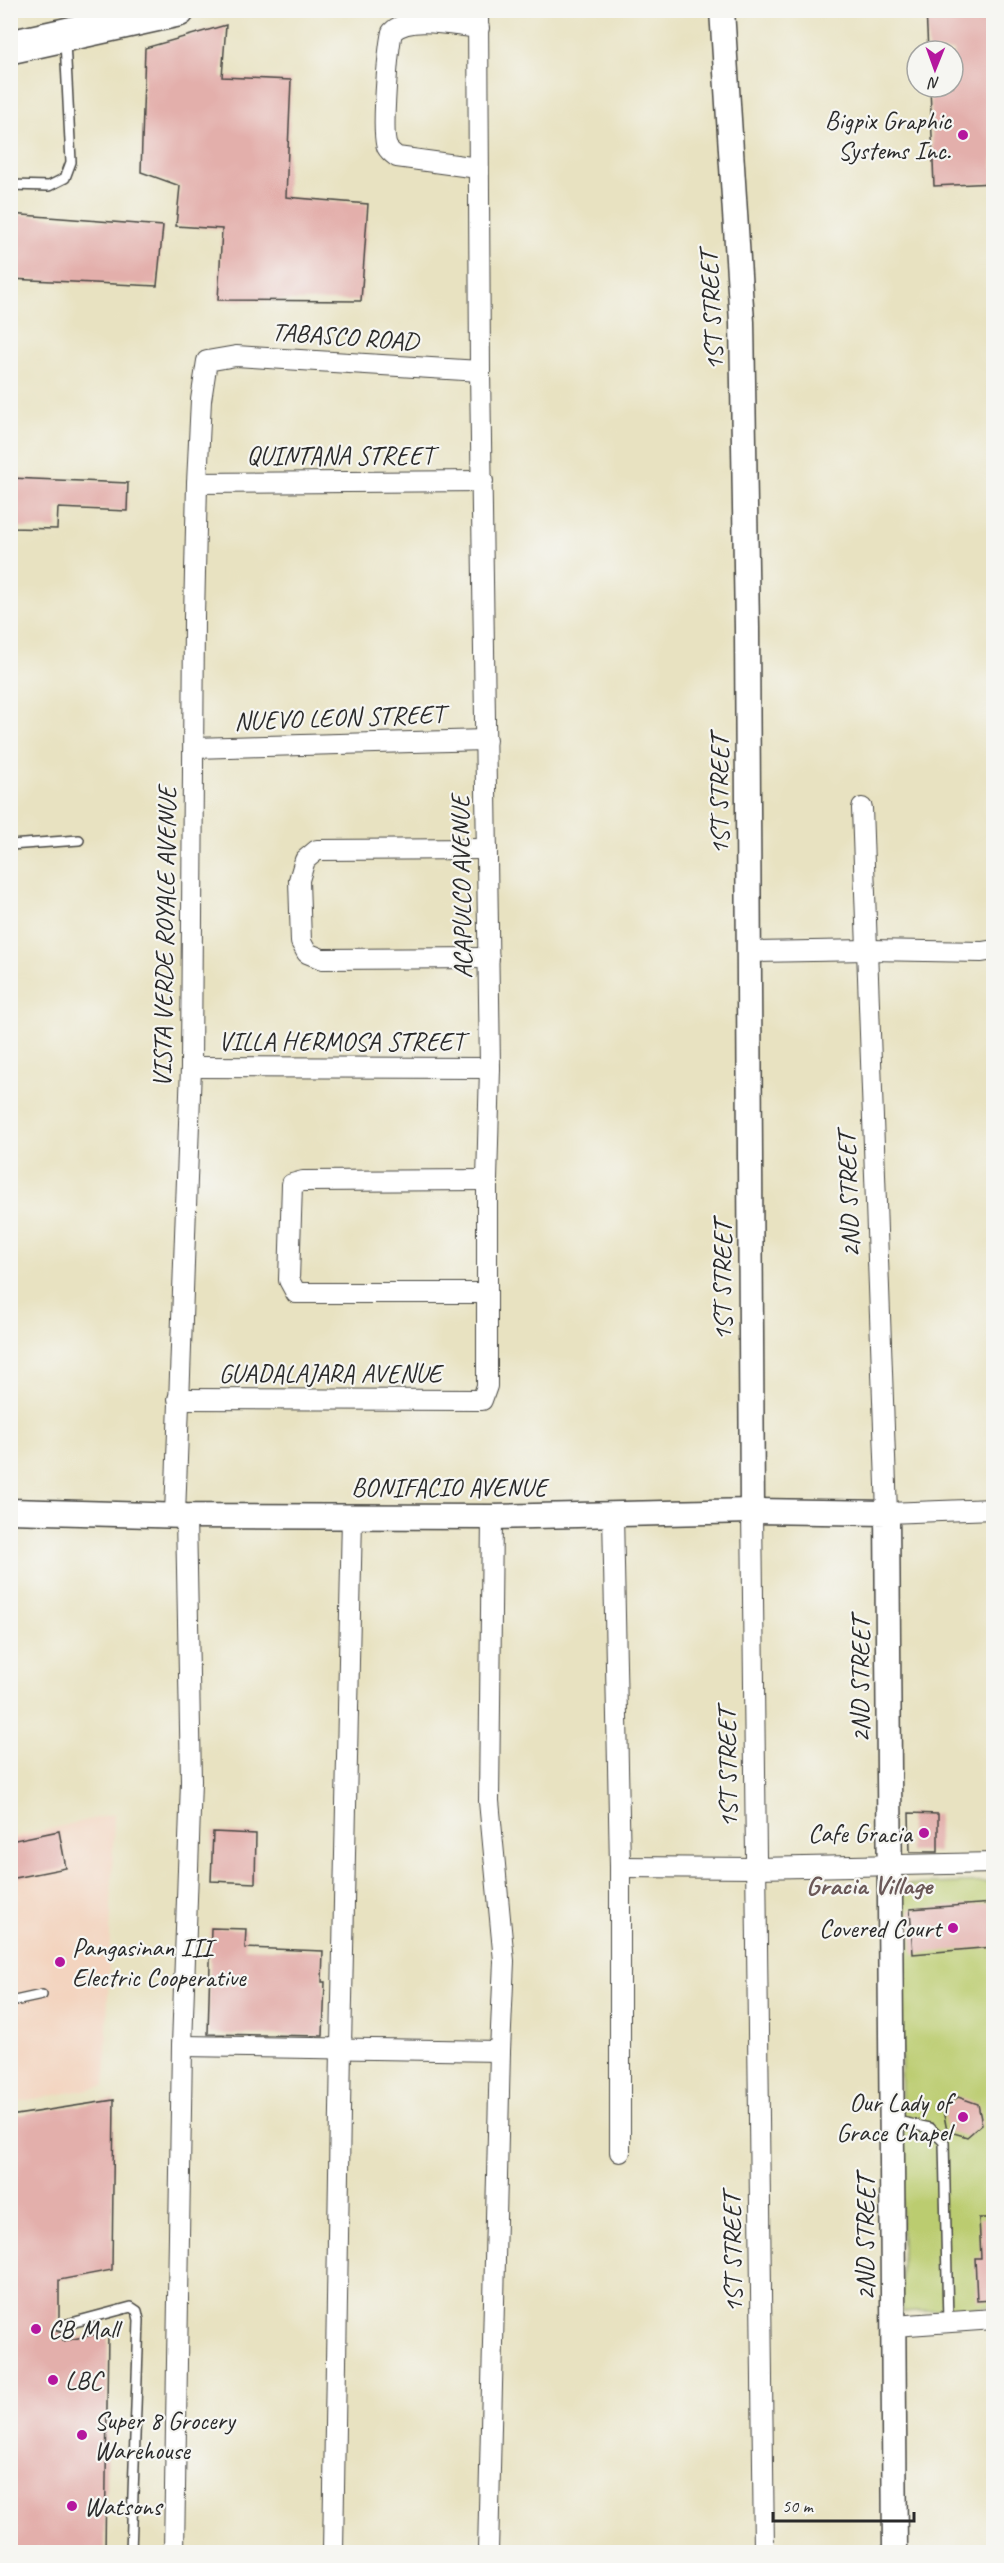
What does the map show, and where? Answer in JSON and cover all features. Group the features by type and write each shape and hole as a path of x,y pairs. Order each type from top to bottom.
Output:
{"highway":[{"path":"10,47 119,18 178,10"}],"street":[{"name":"1ST STREET","path":"722,10 742,322 747,628 753,1511 765,2553"},
{"path":"478,19 424,22 396,27 392,32 386,91 385,136 386,145 397,157 478,168"},
{"name":"ACAPULCO AVENUE","path":"478,19 480,372 490,1068 487,1180 487,1386 482,1401"},
{"name":"TABASCO ROAD","path":"207,361 236,356 480,372"},
{"name":"VISTA VERDE ROYALE AVENUE","path":"174,2553 182,2046 191,1781 178,1399 191,1067 197,483 201,400 207,361"},
{"name":"QUINTANA STREET","path":"197,483 483,481"},
{"name":"NUEVO LEON STREET","path":"194,748 486,740"},
{"name":"2ND STREET","path":"862,808 888,1513 895,2553"},
{"path":"487,849 317,850 305,860 299,880 301,942 307,953 322,959 489,958"},
{"path":"748,952 869,950 982,952 993,950"},
{"name":"VILLA HERMOSA STREET","path":"191,1067 490,1068"},
{"path":"487,1180 303,1181 292,1184 289,1257 290,1280 296,1293 487,1293"},
{"name":"GUADALAJARA AVENUE","path":"178,1399 482,1401"},
{"path":"888,1513 993,1509"},
{"name":"BONIFACIO AVENUE","path":"10,1510 181,1515 492,1517 753,1511 888,1513"},
{"path":"614,1514 620,1867 620,2152"},
{"path":"333,2553 352,1516"},
{"path":"488,2553 504,1961 489,1801 492,1517"},
{"path":"620,1867 757,1868 993,1863"},
{"path":"182,2046 500,2051"},
{"path":"894,2326 993,2319"}],"lane":[{"path":"10,185 49,186 65,178 71,162 65,34"},
{"path":"10,845 79,840"},
{"path":"10,2002 42,1995"},
{"path":"892,2120 930,2128 944,2142 948,2323"},
{"path":"60,2326 130,2307 137,2311 139,2320 131,2553"}],"shaded area":[{"name":"Pangasinan III Electric Cooperative","path":"114,1814 105,2086 11,2103 10,1838"}],"green space":[{"path":"993,1882 993,2306 902,2312 901,1885"}],"building":[{"name":"Bigpix Graphic Systems Inc.","path":"926,10 993,10 993,183 934,186 930,99 965,99 965,39 927,39"},
{"path":"226,25 222,77 291,80 286,197 368,204 361,301 218,300 222,229 176,226 180,186 141,172 145,48"},
{"path":"10,214 163,226 157,286 10,279"},
{"path":"10,478 128,483 127,511 58,508 57,529 10,528"},
{"name":"Cafe Gracia","path":"909,1813 938,1814 938,1852 910,1852"},
{"path":"59,1831 66,1868 10,1879 10,1841"},
{"path":"213,1832 256,1834 255,1883 211,1881"},
{"name":"Covered Court","path":"993,1903 993,1947 913,1954 910,1909"},
{"path":"211,1928 246,1929 245,1948 323,1951 322,1982 325,1982 323,2036 208,2034"},
{"name":"Our Lady of Grace Chapel","path":"958,2097 978,2104 982,2124 967,2137 947,2131 943,2110"},
{"name":"CB Mall","path":"114,2100 112,2270 59,2280 59,2319 53,2325 56,2331 62,2333 63,2341 108,2332 105,2553 10,2553 10,2116"},
{"path":"979,2218 993,2218 993,2300 977,2301 975,2258 981,2258"}],"place":[{"name":"Bigpix Graphic Systems Inc.","path":"963,135"},
{"name":"Cafe Gracia","path":"924,1833"},
{"name":"Covered Court","path":"953,1928"},
{"name":"Pangasinan III Electric Cooperative","path":"60,1962"},
{"name":"Our Lady of Grace Chapel","path":"963,2117"},
{"name":"CB Mall","path":"36,2329"},
{"name":"LBC","path":"53,2380"},
{"name":"Super 8 Grocery Warehouse","path":"82,2435"},
{"name":"Watsons","path":"72,2506"}],"district":[{"name":"Gracia Village","path":"869,1885"}]}
